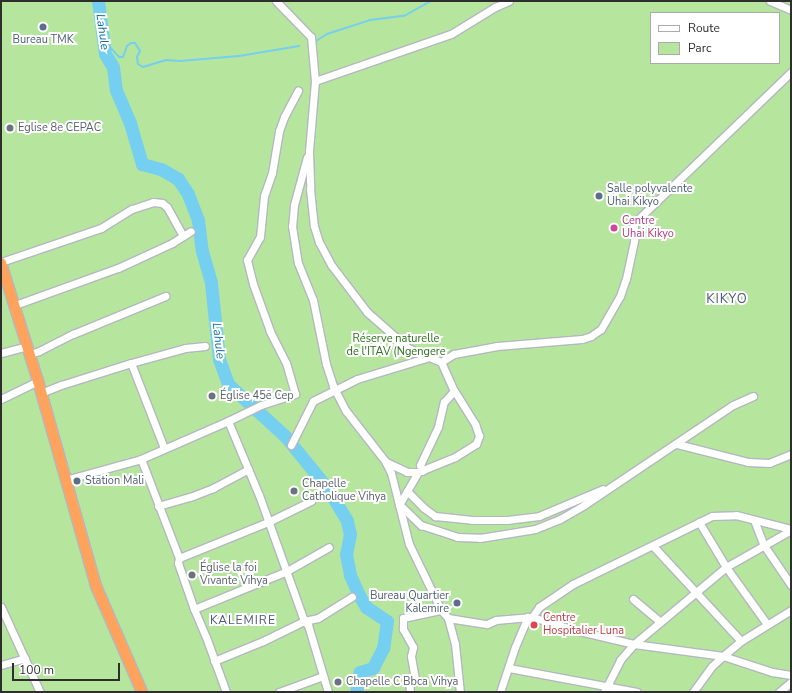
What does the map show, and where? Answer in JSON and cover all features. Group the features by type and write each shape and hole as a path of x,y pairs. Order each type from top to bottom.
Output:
{"highway":[{"path":"1,263 38,381 96,586 142,692"}],"street":[{"path":"276,1 311,37 315,81 309,151 310,189 314,226 319,242 332,266 367,312 408,348 441,362 454,391 475,424 479,436 476,444 455,457 420,472 407,472 385,461"},
{"path":"315,81 451,34 497,4 509,1"},
{"path":"770,1 791,10"},
{"path":"441,362 454,354 497,346 582,339 591,336 601,329 620,296 626,279 634,240 634,223 791,72"},
{"path":"65,480 141,459 261,405 295,394 286,363 270,331 253,284 247,260 260,237 264,196 272,173 279,131 284,117 298,91"},
{"path":"309,151 294,205 292,226 298,263 313,300 321,345 335,390 346,411 385,461 391,473 409,544 441,610 448,618 455,644 460,692"},
{"path":"1,263 101,228 132,209 153,202 162,203 167,207 183,236"},
{"path":"15,305 118,268 191,231"},
{"path":"1,352 28,350 39,351 74,334 165,296"},
{"path":"41,393 60,385 131,363 185,348 205,346"},
{"path":"291,444 313,401 357,379 429,357"},
{"path":"131,363 164,448"},
{"path":"1,399 38,381"},
{"path":"399,505 420,472 420,465 438,427 444,402 454,391"},
{"path":"399,505 420,524 434,530 457,536 480,538 542,527 560,519 618,483 733,405 753,396"},
{"path":"228,421 287,571 304,621 308,625 328,692"},
{"path":"677,444 748,462 769,463 791,454"},
{"path":"141,459 179,558 178,562 194,609 226,692"},
{"path":"158,506 190,497 213,488 248,469"},
{"path":"407,491 424,508 435,516 472,520 507,520 539,516 618,483"},
{"path":"179,558 268,522 311,501"},
{"path":"500,692 515,647 530,617 539,607 573,584 712,516 736,515 791,529"},
{"path":"754,520 764,544 791,585"},
{"path":"699,522 726,567 767,624"},
{"path":"605,689 620,660 634,644 726,567 791,529"},
{"path":"653,546 741,641"},
{"path":"194,609 287,571 329,547"},
{"path":"214,661 263,641 304,621 318,618 352,597"},
{"path":"633,599 660,622"},
{"path":"1,607 40,692"},
{"path":"410,692 409,681 415,679 411,656 413,647 404,629 403,618 441,610"},
{"path":"693,692 712,666 723,656 741,641 791,610"},
{"path":"448,618 487,624 496,620 530,617 575,630 634,644 723,656 772,672 791,675"},
{"path":"1,666 25,658"},
{"path":"508,668 605,689 636,692"},
{"path":"279,692 323,676"},
{"path":"779,692 791,682"}],"green space":[{"name":"Réserve naturelle de l'ITAV (Ngengere","path":"1,1 791,1 791,692 1,692"}],"waterway":[{"name":"Lahule","path":"98,1 105,54 113,67 116,90 130,123 142,164 161,169 178,179 188,194 198,220 202,251 211,283 219,359 228,384 285,436 328,489 347,521 350,534 346,554 350,575 366,607 387,621 383,648 373,668 360,672 356,692"},
{"path":"313,43 327,34 370,20 404,16 431,1"},
{"path":"103,43 107,44 119,57 123,57 127,46 131,43 135,43 140,51 137,57 138,64 143,67 166,60 180,61 239,56 299,46"}],"place":[{"name":"Bureau TMK","path":"43,27"},
{"name":"Eglise 8e CEPAC","path":"10,128"},
{"name":"Salle polyvalente Uhai Kikyo","path":"599,196"},
{"name":"Centre Uhai Kikyo","path":"614,228"},
{"name":"Église 45ē Cep","path":"212,396"},
{"name":"Station Mali","path":"77,481"},
{"name":"Chapelle Catholique Vihya","path":"294,491"},
{"name":"Église la foi Vivante Vihya","path":"192,575"},
{"name":"Bureau Quartier Kalemire","path":"457,603"},
{"name":"Centre Hospitalier Luna","path":"534,625"},
{"name":"Chapelle C Bbca Vihya","path":"338,682"}],"district":[{"name":"KIKYO","path":"727,299"},
{"name":"KALEMIRE","path":"243,621"}]}
